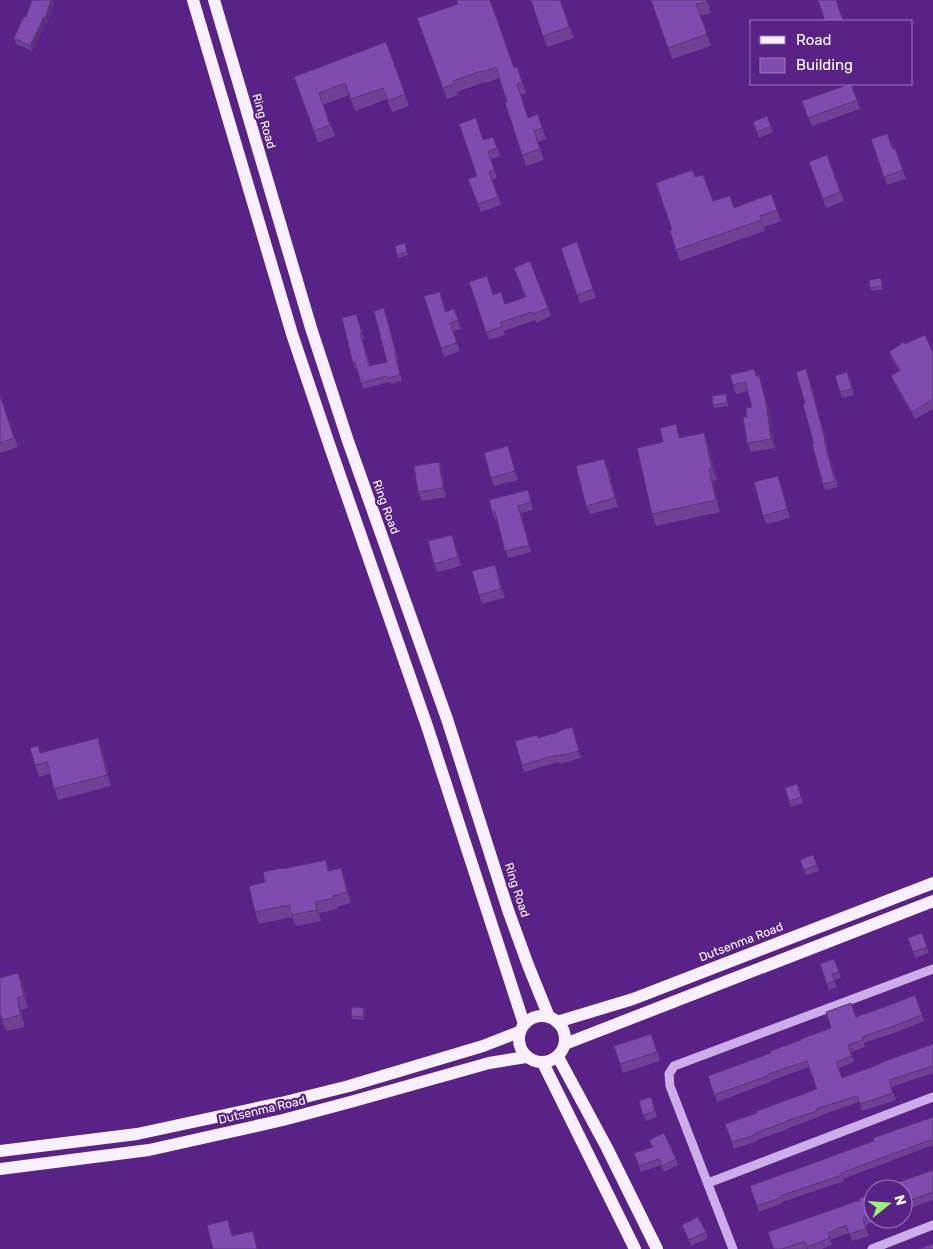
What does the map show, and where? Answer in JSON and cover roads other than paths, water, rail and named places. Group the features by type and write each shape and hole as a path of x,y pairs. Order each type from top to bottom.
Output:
{"main road":[{"path":"193,0 292,334 430,735 522,1028"},
{"name":"Ring Road","path":"214,0 311,328 348,441 446,719 508,910 528,964 553,1019"},
{"name":"Dutsenma Road","path":"553,1019 633,999 933,883"},
{"path":"565,1044 933,901"},
{"path":"540,1016 553,1019 562,1028 565,1036 565,1044 562,1051 551,1061 543,1063 534,1062 526,1057 521,1050 518,1041 522,1028 531,1018 540,1016"},
{"name":"Dutsenma Road","path":"0,1151 137,1134 285,1102 349,1086 483,1046 522,1028"},
{"path":"558,1056 607,1148 657,1249"},
{"name":"Dutsenma Road","path":"0,1169 150,1150 283,1120 489,1063 526,1057"},
{"path":"543,1063 634,1249"}],"street":[{"path":"734,1249 670,1086 669,1074 674,1066 933,969"},
{"path":"708,1183 933,1097"},
{"path":"872,1249 933,1225"}]}
